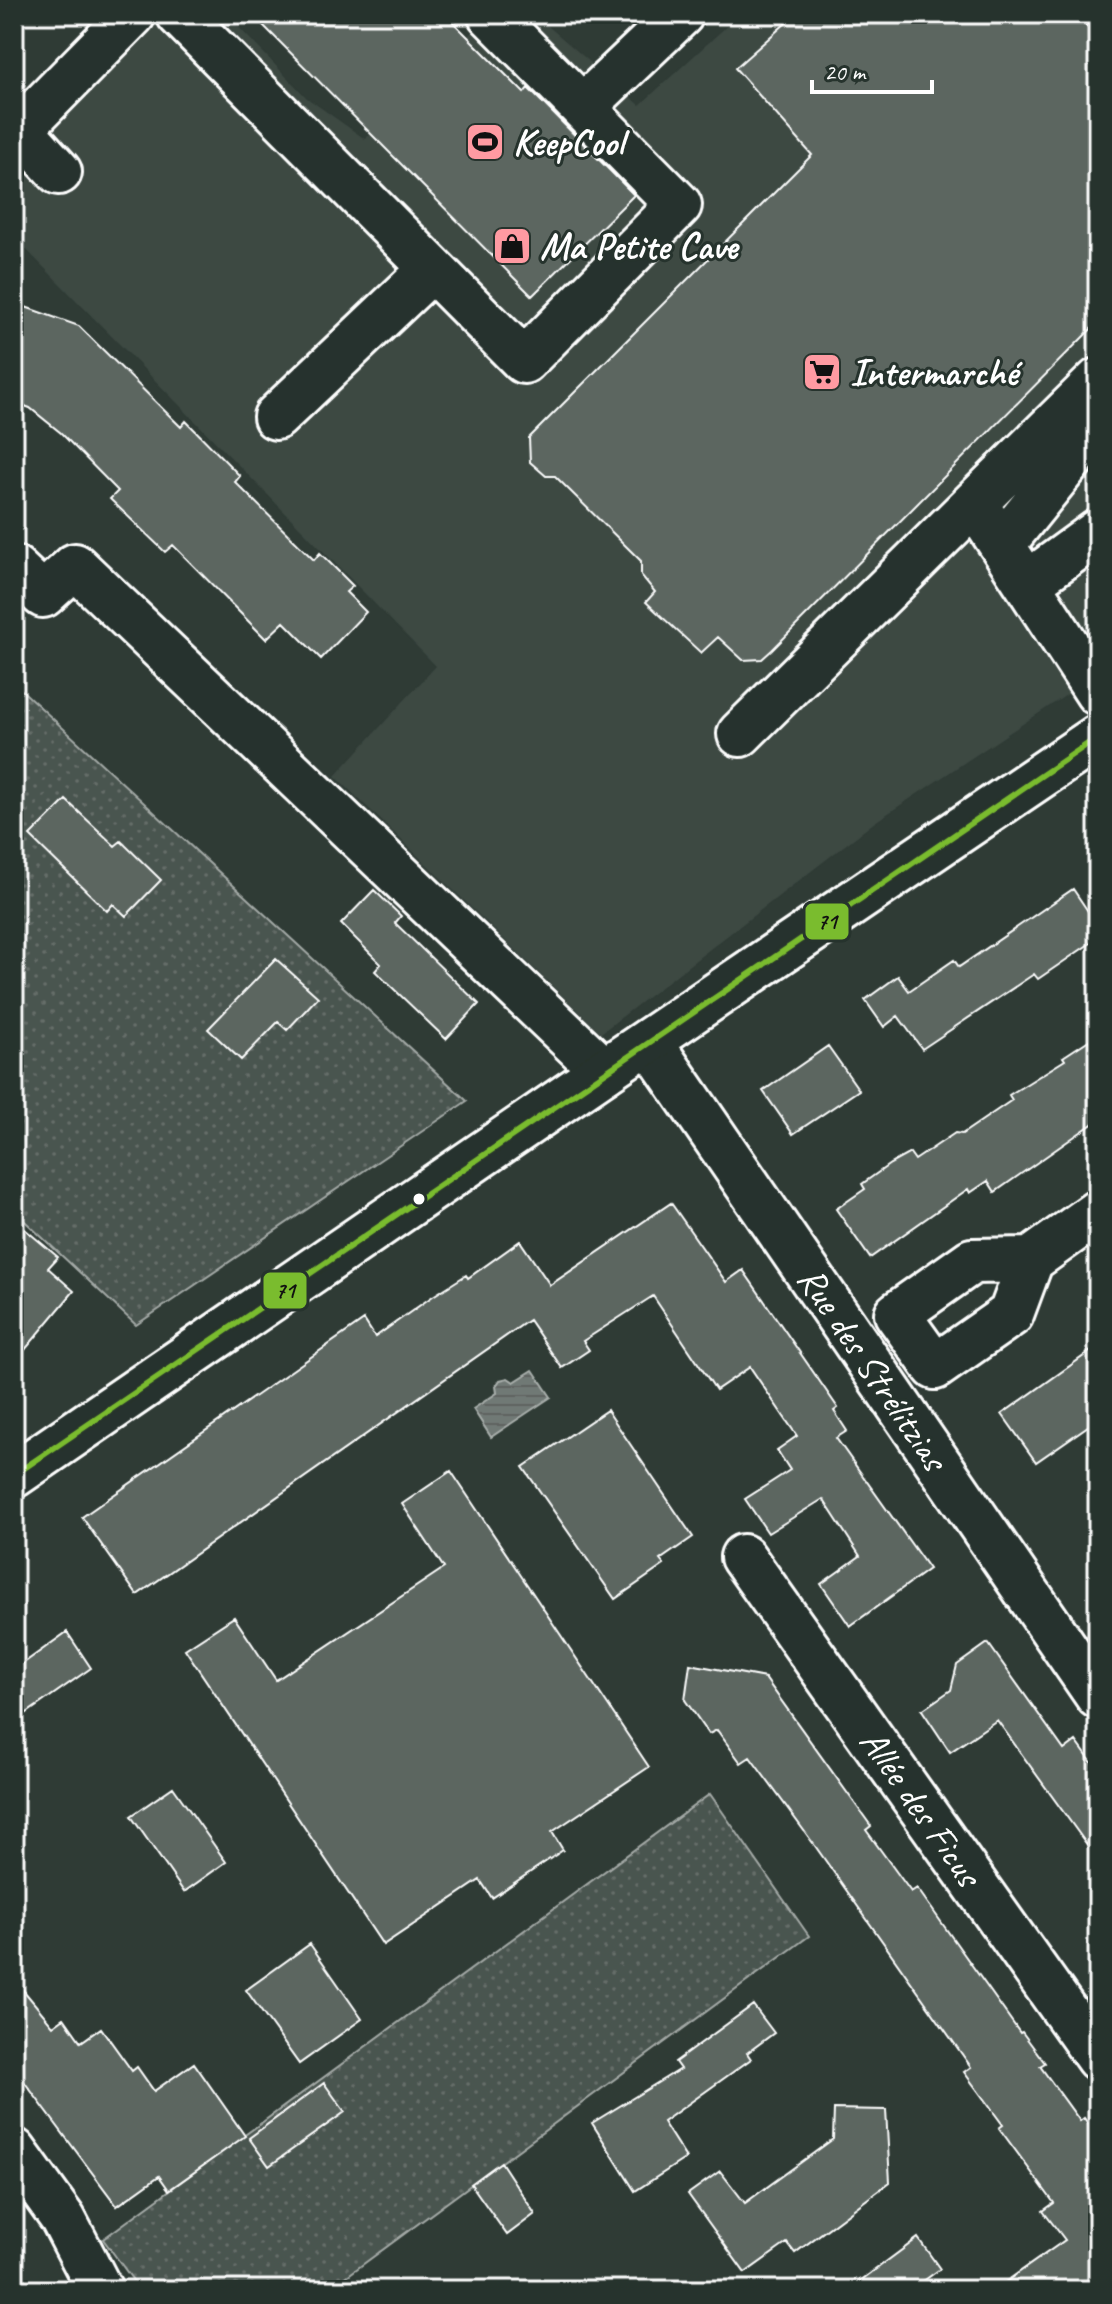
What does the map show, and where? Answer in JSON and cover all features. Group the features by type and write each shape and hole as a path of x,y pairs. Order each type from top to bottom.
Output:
{"street":[{"path":"59,172 17,132 133,14"},
{"path":"179,14 524,361 679,205 490,14"},
{"path":"583,107 681,14"},
{"path":"276,417 432,269"},
{"path":"740,734 1098,381"},
{"path":"1002,545 1098,426"},
{"path":"975,504 1098,693"},
{"path":"1028,583 1098,532"},
{"path":"14,568 43,595 75,566 604,1071"},
{"path":"14,1475 1098,737"},
{"name":"Rue des Strélitzias","path":"649,1041 1084,1649 1098,1696"},
{"path":"1031,1260 1098,1212"},
{"name":"Allée des Ficus","path":"743,1557 1098,2058"},
{"path":"14,2151 63,2219 100,2290"}],"shaded area":[{"path":"158,14 226,14 307,98 365,139 490,14 534,14 640,105 740,14 1098,14 1098,674 875,822 601,1033 335,776 436,666 14,237 14,153"},
{"path":"14,683 467,1101 136,1325 14,1211"},
{"path":"533,1370 551,1397 491,1437 473,1409 497,1393 496,1386 500,1380 508,1378 514,1382"},
{"path":"710,1794 809,1936 328,2290 140,2290 103,2239"}],"building":[{"name":"KeepCool","path":"252,14 445,14 524,93 528,88 634,195 532,296"},
{"name":"Intermarché","path":"796,14 1075,14 1098,38 1098,322 772,650 762,659 743,660 718,637 701,653 646,602 655,592 641,575 641,561 555,476 546,476 530,462 529,438 812,155 735,68"},
{"path":"14,303 79,326 181,427 186,421 240,476 235,482 314,560 320,553 353,586 346,592 366,612 321,659 284,622 266,639 173,545 165,552 110,499 118,491 61,433 30,408 14,402"},
{"path":"66,800 115,846 121,841 161,880 126,916 113,904 107,911 30,836"},
{"path":"1073,889 1098,926 1098,938 1038,979 1034,974 922,1049 898,1016 884,1027 865,1000 898,976 909,991 954,960 959,967"},
{"path":"374,890 401,916 395,923 479,1004 446,1039 375,971 381,964 341,924"},
{"path":"276,959 318,997 287,1030 278,1022 241,1060 208,1029"},
{"path":"1098,1034 1098,1120 995,1192 988,1181 970,1193 968,1189 870,1258 836,1209 865,1189 862,1184 890,1164 910,1153 915,1160 955,1133 962,1134 1012,1100 1009,1095 1065,1060 1063,1057"},
{"path":"828,1046 859,1090 793,1134 763,1091"},
{"path":"671,1203 726,1282 743,1270 838,1408 834,1411 847,1431 836,1438 929,1569 850,1626 821,1584 860,1556 823,1499 768,1533 745,1499 790,1470 777,1450 797,1436 750,1367 716,1390 653,1296 583,1341 589,1350 562,1368 529,1320 137,1595 82,1517 364,1320 375,1337 520,1241 550,1285"},
{"path":"14,1220 58,1257 48,1268 74,1291 14,1363"},
{"path":"1098,1346 1098,1419 1036,1462 1002,1414"},
{"path":"607,1410 693,1537 660,1560 664,1565 615,1599 523,1467"},
{"path":"451,1471 649,1767 552,1832 563,1850 492,1898 480,1880 383,1945 185,1649 234,1617 276,1680 444,1568 402,1504"},
{"path":"67,1632 91,1668 14,1722 14,1670"},
{"path":"988,1643 1064,1750 1076,1741 1098,1771 1098,1860 997,1720 950,1752 922,1710 951,1690 957,1665"},
{"path":"690,1664 765,1678 871,1826 866,1830 911,1892 917,1888 1020,2033 1045,2063 1040,2066 1080,2121 1084,2118 1098,2137 1098,2290 994,2290 1065,2240 1043,2211 1054,2203 999,2128 1003,2125 964,2072 971,2067 750,1757 741,1763 717,1730 709,1734 685,1700"},
{"path":"173,1787 226,1862 184,1892 131,1816"},
{"path":"310,1944 362,2019 299,2064 246,1990"},
{"path":"14,1979 53,2026 64,2018 81,2042 101,2028 132,2071 137,2067 154,2091 194,2063 245,2136 169,2190 159,2176 117,2206 14,2068"},
{"path":"753,2005 774,2033 747,2053 751,2059 663,2122 686,2158 635,2191 592,2123 680,2069 675,2062"},
{"path":"324,2083 345,2112 269,2166 249,2138"},
{"path":"834,2109 886,2110 890,2182 795,2253 787,2243 745,2273 688,2194 720,2171 745,2203 833,2139"},
{"path":"501,2162 535,2214 507,2235 471,2184"},
{"path":"918,2238 940,2269 911,2290 848,2290"}],"transit line":[{"name":"71","path":"14,1475 1098,737"}],"place":[{"name":"KeepCool","path":"485,142"},
{"name":"Ma Petite Cave","path":"512,246"},
{"name":"Intermarché","path":"822,372"}]}
